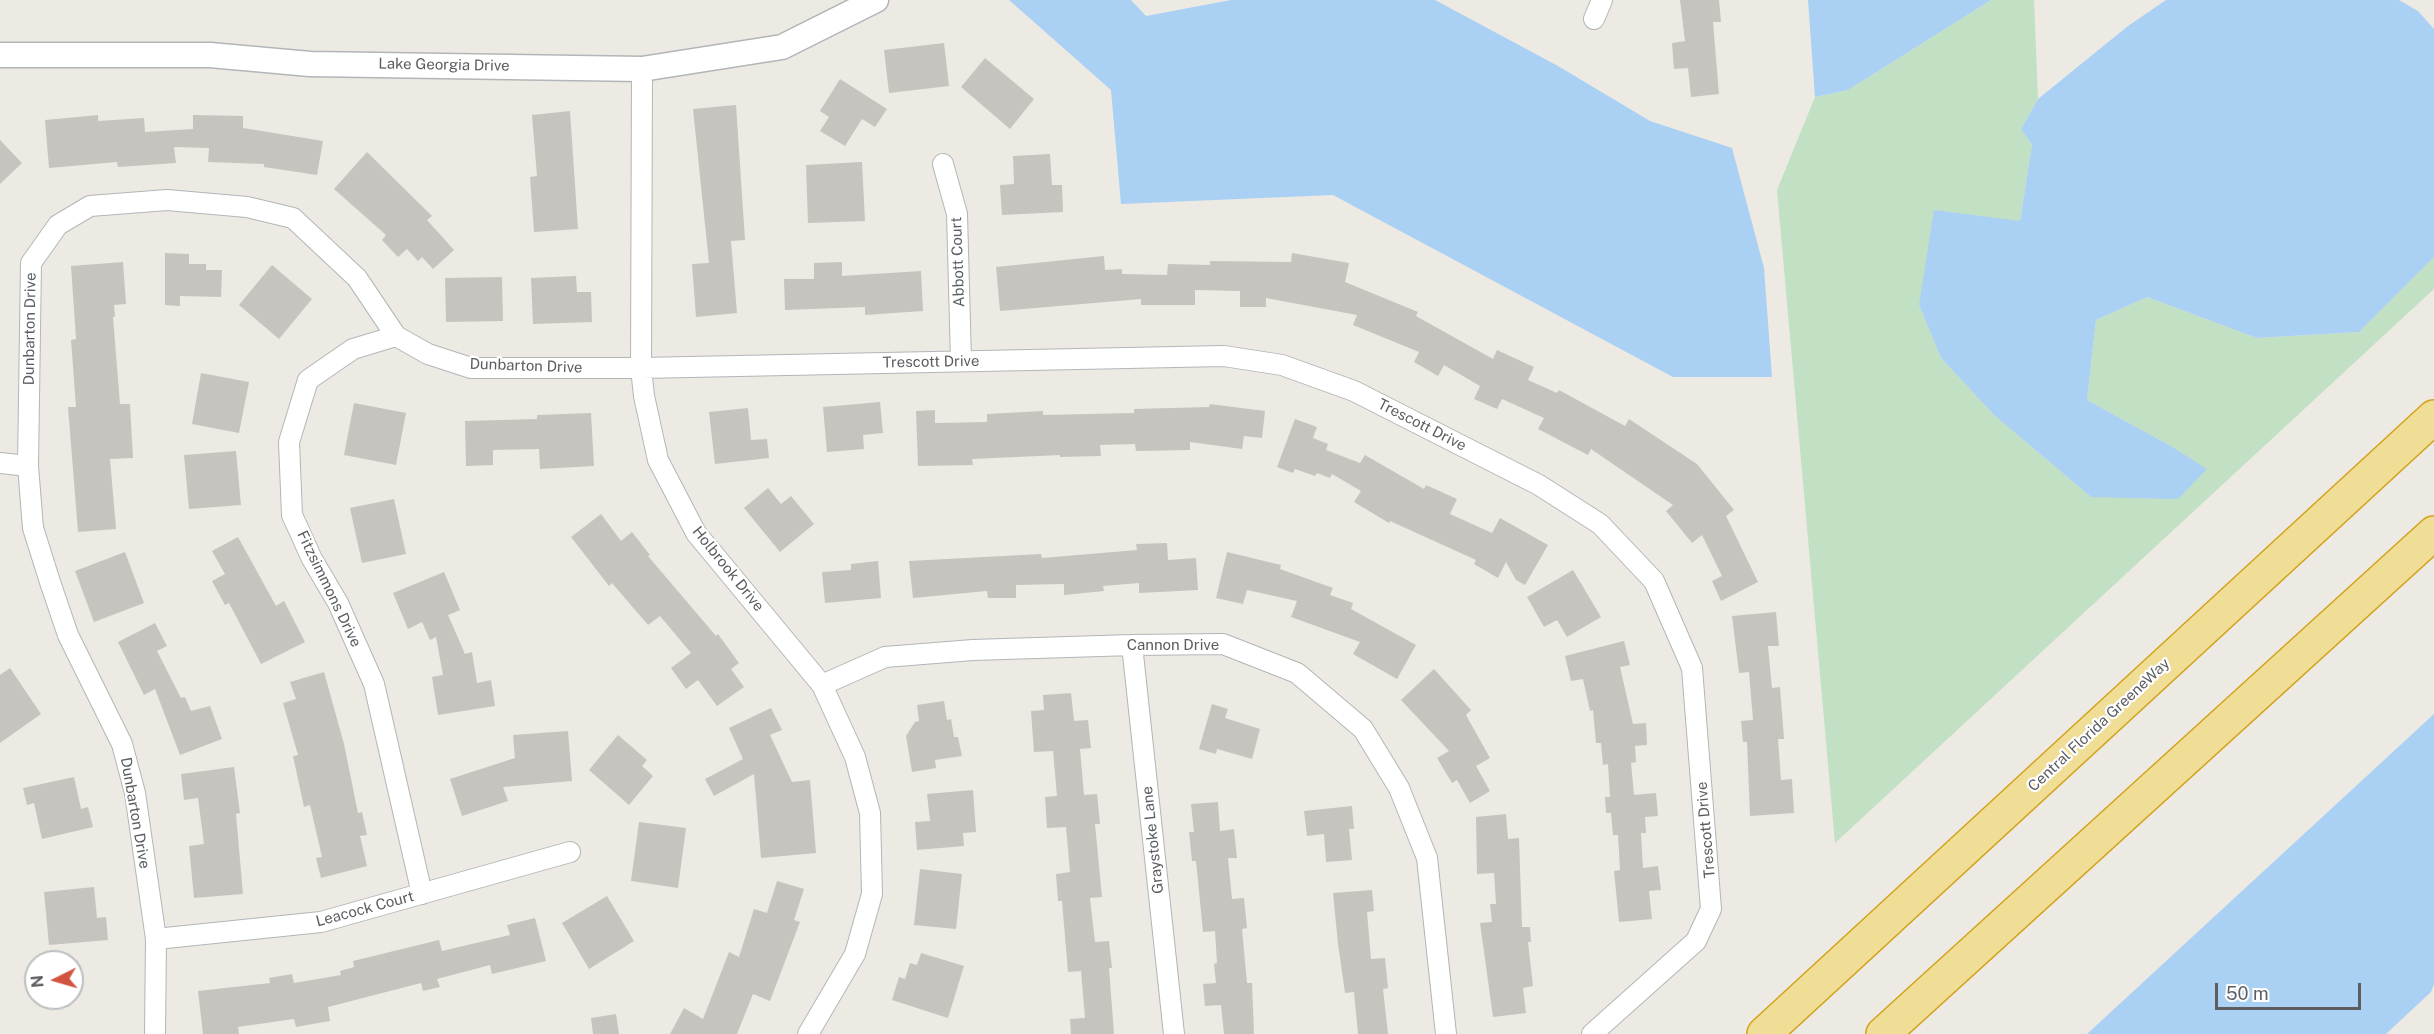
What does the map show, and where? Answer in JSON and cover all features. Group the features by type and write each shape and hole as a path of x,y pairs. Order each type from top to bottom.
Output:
{"highway":[{"name":"Central Florida GreeneWay","path":"1764,1034 2434,416"},
{"path":"1883,1034 2434,533"}],"street":[{"name":"Lake Georgia Drive","path":"0,55 210,55 310,64 642,69 782,47 876,0"},
{"path":"1594,19 1602,0"},
{"name":"Holbrook Drive","path":"642,69 641,368 644,396 658,460 696,533 822,685 855,757 870,813 872,894 855,954 808,1034"},
{"name":"Abbott Court","path":"943,164 957,214 961,361"},
{"name":"Dunbarton Drive","path":"155,1034 156,939 135,793 122,744 68,635 33,528 28,466 31,263 58,225 90,206 167,200 247,207 293,218 357,278 396,336 428,354 471,368 641,368"},
{"name":"Fitzsimmons Drive","path":"396,336 353,349 309,380 289,442 292,515 312,559 338,603 374,684 422,894"},
{"name":"Trescott Drive","path":"641,368 1224,356 1282,365 1354,391 1539,485 1600,524 1654,581 1692,668 1712,909 1696,941 1592,1034"},
{"path":"0,463 28,466"},
{"name":"Cannon Drive","path":"822,685 885,657 973,650 1132,645 1222,644 1297,673 1363,729 1399,788 1426,858 1446,1034"},
{"name":"Graystoke Lane","path":"1132,645 1174,1034"},
{"name":"Leacock Court","path":"156,939 321,922 570,852"}],"green space":[{"path":"1991,0 2034,0 2038,99 2021,129 2032,145 2020,221 1919,305 1941,358 1994,415 2091,497 2169,445 2087,400 2096,320 2147,297 2257,338 2359,332 2434,257 2434,289 1835,843 1777,190 1815,97 1848,90"}],"water":[{"path":"1009,0 1131,0 1146,16 1231,0 1435,0 1558,66 1650,121 1732,148 1764,268 1772,377 1673,377 1333,195 1121,204 1111,90"},
{"path":"1808,0 1991,0 1848,90 1815,97"},
{"path":"2166,0 2399,0 2418,11 2434,29 2434,257 2359,332 2257,338 2147,297 2096,320 2087,400 2169,445 2207,469 2178,499 2091,497 1994,415 1941,358 1919,305 1934,210 2020,221 2032,145 2021,129 2038,99 2128,26"},
{"path":"2434,714 2434,984 2431,992 2386,1034 2087,1034"}],"building":[{"path":"1680,0 1719,0 1721,22 1713,22 1719,94 1691,97 1688,68 1674,69 1672,43 1685,41"},
{"path":"944,43 949,86 889,93 884,50"},
{"path":"985,58 1034,99 1010,129 961,87"},
{"path":"840,79 887,109 875,127 862,119 845,146 820,131 829,117 820,111"},
{"path":"736,105 745,240 731,241 737,313 696,317 692,264 709,263 693,109"},
{"path":"570,111 578,229 534,232 530,177 537,176 532,115"},
{"path":"98,115 98,121 144,118 145,132 193,129 193,115 243,116 243,128 323,141 317,175 264,167 264,164 208,162 209,148 174,147 176,163 118,167 117,162 49,168 45,120"},
{"path":"0,140 22,163 0,184"},
{"path":"367,152 432,216 427,220 454,250 433,269 422,257 418,261 407,249 398,257 382,240 386,235 334,189"},
{"path":"1050,154 1052,185 1062,185 1063,212 1002,215 1000,185 1014,184 1013,156"},
{"path":"862,162 865,221 808,223 806,165"},
{"path":"165,253 189,254 189,264 206,264 206,270 222,270 221,297 180,296 180,306 165,305"},
{"path":"1292,253 1349,263 1345,282 1418,312 1416,316 1493,359 1497,350 1534,367 1528,380 1557,393 1559,390 1625,426 1629,419 1697,464 1734,510 1726,516 1758,582 1721,601 1712,581 1722,576 1702,535 1692,543 1666,511 1673,505 1591,449 1588,455 1538,429 1544,418 1502,399 1497,409 1474,399 1480,386 1444,365 1438,376 1414,362 1419,352 1353,325 1357,315 1266,298 1266,307 1240,307 1240,291 1195,290 1195,305 1141,305 1141,299 1000,311 996,267 1104,256 1105,270 1122,269 1122,274 1167,275 1168,264 1210,265 1210,261 1291,262"},
{"path":"123,262 126,304 114,305 115,317 113,317 120,404 130,404 133,458 110,459 116,529 78,532 68,407 76,407 71,340 76,339 71,266"},
{"path":"842,262 842,276 921,271 923,311 865,315 865,307 785,310 784,279 814,279 814,263"},
{"path":"272,265 312,299 279,339 239,305"},
{"path":"576,276 577,292 591,292 592,322 533,324 531,278"},
{"path":"502,277 503,321 446,322 445,278"},
{"path":"201,373 249,382 239,433 192,424"},
{"path":"880,402 883,433 863,435 864,449 827,452 823,407"},
{"path":"354,403 406,413 396,465 344,455"},
{"path":"1210,404 1265,411 1262,438 1244,436 1242,449 1190,442 1190,450 1136,451 1135,444 1100,445 1101,456 1060,457 1060,455 972,459 973,465 918,466 916,411 935,410 935,423 987,422 987,414 1043,411 1043,415 1134,413 1134,409 1209,407"},
{"path":"748,408 751,440 767,439 769,458 715,464 709,412"},
{"path":"591,413 594,466 540,469 539,449 493,450 493,465 466,466 465,421 537,419 537,415"},
{"path":"1295,419 1317,427 1313,438 1328,444 1326,450 1360,463 1365,455 1424,489 1426,485 1457,499 1450,514 1492,533 1500,518 1548,545 1525,585 1516,580 1506,562 1498,578 1474,564 1476,560 1390,521 1389,523 1354,502 1361,491 1332,474 1330,478 1295,469 1293,473 1277,467"},
{"path":"236,451 241,505 189,509 184,455"},
{"path":"768,488 781,504 791,496 814,524 780,552 744,508"},
{"path":"394,499 406,554 362,563 350,508"},
{"path":"601,514 621,541 632,532 650,555 648,556 716,636 718,634 739,663 731,669 744,687 717,706 698,680 686,689 671,668 691,653 660,616 648,625 612,583 609,586 571,537"},
{"path":"238,537 276,606 284,601 305,642 261,664 229,603 225,605 212,581 225,574 212,551"},
{"path":"1167,543 1168,560 1196,558 1198,590 1139,593 1139,583 1103,586 1104,591 1064,595 1064,584 1016,585 1016,598 988,598 987,591 913,598 909,561 1041,554 1042,558 1137,550 1136,544"},
{"path":"125,552 144,603 94,622 75,571"},
{"path":"1227,552 1281,565 1280,569 1333,588 1330,595 1353,603 1351,609 1416,645 1397,679 1353,654 1360,642 1291,617 1297,601 1247,590 1243,604 1216,598"},
{"path":"878,561 881,598 825,603 822,572 851,570 851,564"},
{"path":"1573,570 1601,617 1567,637 1557,620 1544,627 1527,597"},
{"path":"444,572 460,610 448,615 465,654 472,652 477,683 491,680 495,706 438,715 432,677 443,675 436,637 430,640 422,622 408,629 393,593"},
{"path":"1776,612 1779,646 1768,646 1772,688 1780,687 1784,739 1778,739 1781,780 1792,779 1794,813 1750,816 1747,742 1743,742 1741,721 1753,720 1749,672 1739,673 1732,616"},
{"path":"155,623 167,646 157,651 181,698 185,697 191,711 210,706 222,739 180,755 155,689 144,695 118,642"},
{"path":"1624,641 1630,665 1620,667 1633,724 1646,723 1647,745 1635,746 1636,762 1631,763 1634,795 1656,793 1658,816 1645,817 1646,833 1641,833 1643,868 1658,866 1661,890 1649,891 1652,919 1619,922 1614,871 1620,870 1618,835 1613,835 1611,813 1606,813 1605,797 1610,797 1608,764 1603,765 1601,743 1596,743 1593,710 1590,711 1583,679 1571,681 1565,656"},
{"path":"10,668 41,714 0,743 0,675"},
{"path":"1434,669 1471,710 1466,715 1490,758 1476,766 1490,791 1470,803 1457,780 1452,783 1437,758 1449,751 1401,700"},
{"path":"324,672 344,744 358,813 362,812 367,835 360,836 367,866 321,878 316,858 322,857 310,805 304,807 293,756 298,755 283,703 296,699 290,682"},
{"path":"1071,693 1074,721 1088,720 1091,748 1080,749 1084,795 1097,794 1100,824 1095,824 1102,897 1090,898 1095,942 1109,941 1114,1034 1071,1034 1070,1019 1085,1018 1081,971 1068,972 1062,901 1058,901 1056,874 1070,872 1066,827 1047,828 1045,797 1057,796 1053,751 1034,752 1031,711 1044,710 1043,695"},
{"path":"944,701 947,720 951,719 954,737 958,737 962,756 935,760 936,768 912,772 906,736 915,722 919,721 917,705"},
{"path":"1212,704 1228,709 1225,718 1260,729 1252,759 1217,749 1216,754 1199,749"},
{"path":"771,708 782,730 770,735 792,782 810,780 816,853 761,858 754,774 714,796 705,779 743,759 729,728"},
{"path":"568,731 572,781 503,787 508,801 462,816 450,779 515,758 513,735"},
{"path":"618,735 647,760 642,766 653,776 629,805 589,770"},
{"path":"234,767 240,813 236,814 243,894 194,898 189,846 204,844 198,798 184,800 181,774"},
{"path":"74,777 81,809 88,807 93,827 42,839 34,803 27,805 23,788"},
{"path":"973,790 976,832 963,833 964,846 917,850 915,822 930,821 927,794"},
{"path":"1218,802 1220,831 1234,829 1237,858 1228,858 1232,899 1244,898 1247,928 1242,929 1247,983 1252,983 1254,1034 1224,1034 1221,1005 1205,1006 1203,984 1216,983 1215,931 1203,932 1196,861 1192,861 1189,832 1194,832 1191,804"},
{"path":"1352,806 1354,829 1349,829 1352,860 1326,862 1324,834 1307,836 1304,811"},
{"path":"1506,814 1508,839 1519,838 1522,927 1530,927 1531,942 1528,942 1533,986 1523,988 1526,1013 1493,1017 1480,923 1492,922 1490,904 1496,904 1494,873 1477,874 1476,817"},
{"path":"639,822 686,828 678,888 631,881"},
{"path":"920,869 962,874 956,929 914,925"},
{"path":"777,881 804,889 794,920 800,922 770,1001 753,994 737,1034 670,1034 684,1008 703,1019 729,952 739,957 754,909 767,913"},
{"path":"94,887 97,918 106,917 108,940 49,945 44,892"},
{"path":"1372,890 1374,911 1367,912 1371,959 1385,958 1388,988 1383,989 1388,1034 1358,1034 1354,992 1345,993 1338,944 1333,893"},
{"path":"607,896 634,941 589,969 562,923"},
{"path":"535,918 546,961 492,974 490,965 437,979 440,987 423,991 421,983 328,1007 330,1021 296,1027 294,1019 238,1027 239,1034 203,1034 198,991 270,983 269,978 292,974 294,983 341,975 340,971 354,967 353,961 439,940 442,951 510,935 507,925"},
{"path":"921,953 964,966 948,1018 892,1000 899,977 905,979 910,963 917,965"},
{"path":"616,1014 619,1034 593,1034 591,1018"}]}
